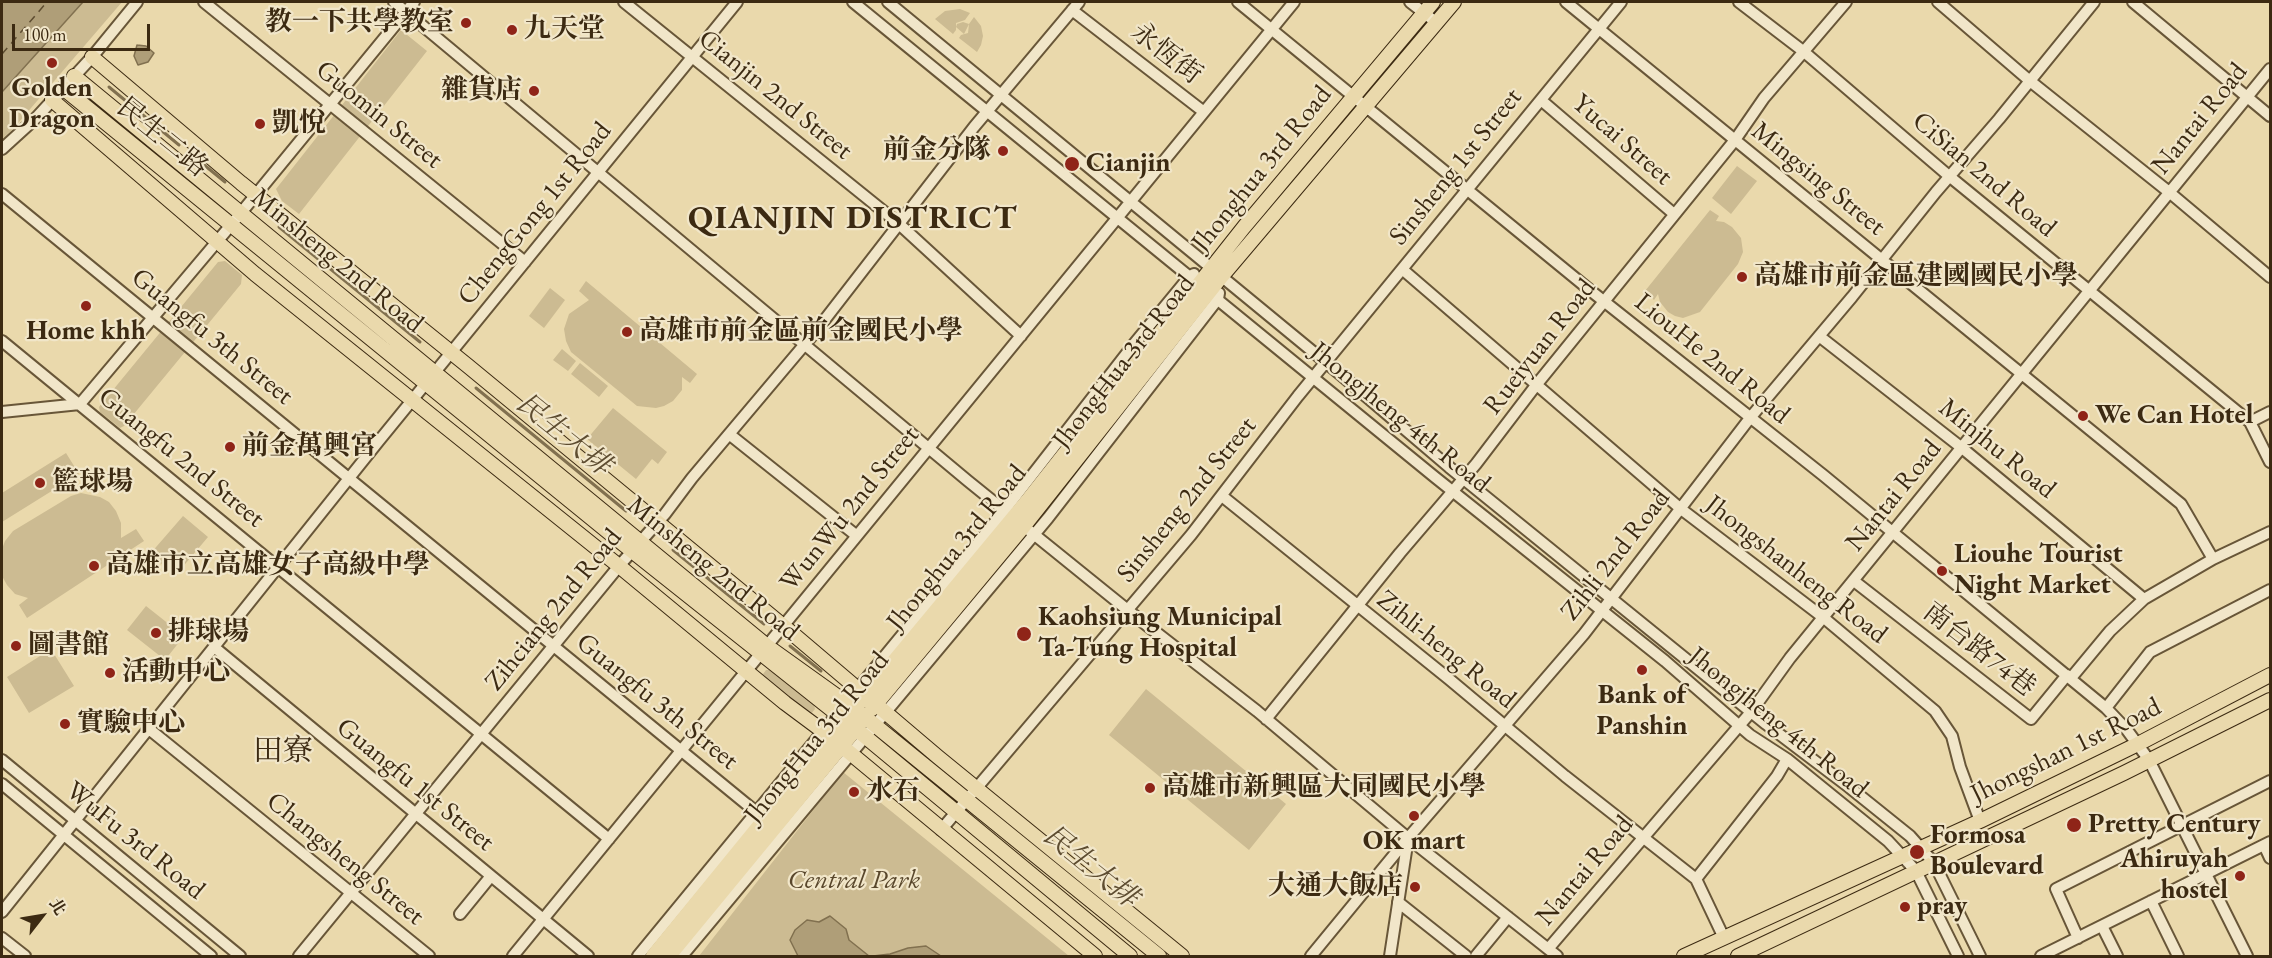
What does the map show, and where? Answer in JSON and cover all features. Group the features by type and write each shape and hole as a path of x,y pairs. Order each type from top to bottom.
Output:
{"main road":[{"name":"Jhonghua 3rd Road","path":"1217,272 1367,106 1454,2"},
{"name":"Jhonghua 3rd Road","path":"1217,272 1353,96 1428,7"},
{"path":"92,57 255,194 783,626 975,788 1182,957"},
{"name":"Minsheng 2nd Road","path":"74,76 435,373 636,546"},
{"name":"民生二路","path":"63,88 231,225"},
{"path":"52,100 217,242 746,671 837,742 1095,957"},
{"name":"Minsheng 2nd Road","path":"231,225 426,385 636,546 764,650 1130,957"},
{"name":"JhongHua 3rd Road","path":"669,957 770,823 1019,522 1217,272"},
{"name":"Minsheng 2nd Road","path":"764,650 860,713 1159,957"},
{"name":"Jhongshan 1st Road","path":"1684,957 1980,821 2138,744 2271,675"},
{"name":"Jhongshan 1st Road","path":"1738,957 2271,700"},
{"name":"Jhonghua 3rd Road","path":"653,957 770,823"}],"street":[{"path":"2,149 92,57 137,2"},
{"name":"Guomin Street","path":"204,2 525,262"},
{"path":"394,2 1019,522 1266,719 1408,838 1553,953"},
{"path":"2,411 80,404 217,242 414,2"},
{"name":"Cianjin 2nd Street","path":"624,2 898,223 1021,336"},
{"name":"ChengGong 1st Road","path":"64,835 349,479 737,2"},
{"name":"Jhongjheng 4th Road","path":"853,2 1453,492 1665,661 1739,726 1787,759 1888,841 1916,871 1958,957"},
{"name":"Jhongjheng 4th Road","path":"888,2 1611,599 1750,712 1910,836 1934,863 1980,957"},
{"name":"LiouHe 2nd Road","path":"1238,2 2106,708 2149,760 2247,957"},
{"name":"WunWu 2nd Street","path":"513,957 1294,2"},
{"path":"1410,2 1428,7 1437,23"},
{"name":"Mingsing Street","path":"1566,2 2181,504 2213,559"},
{"name":"Sinsheng 1st Street","path":"1326,362 1622,2"},
{"name":"CiSian 2nd Road","path":"1739,2 1803,51 1949,176 2250,422 2271,462"},
{"name":"Rueiyuan Road","path":"1266,719 1464,479 1537,384 1735,140 1764,98 1846,2"},
{"path":"1938,2 2030,81 2271,277"},
{"name":"Zihli 2nd Road","path":"1311,957 1408,838 1602,611 1750,418 2094,2"},
{"path":"2133,2 2271,116"},
{"name":"Zihciang 2nd Road","path":"299,957 619,566 666,514 729,434 804,345 988,110 1075,6"},
{"name":"永恆街","path":"1075,6 1204,112"},
{"name":"Nantai Road","path":"1553,953 1643,837 1739,726 1790,658 2271,69"},
{"name":"Yucai Street","path":"1541,100 1674,214"},
{"name":"Guangfu 3th Street","path":"2,194 770,823"},
{"name":"Jhongshanheng Road","path":"1402,269 1681,509 1824,618 1935,711 1952,736 1960,767 1980,821"},
{"name":"JhongHua 3rd Road","path":"638,957 770,823 1019,522 1217,272"},
{"name":"Minjhu Road","path":"1819,336 1962,448 2144,599"},
{"name":"Guangfu 2nd Street","path":"2,340 609,839"},
{"name":"Sinsheng 2nd Street","path":"941,830 1222,496 1326,362"},
{"path":"2250,422 2271,412"},
{"path":"729,434 857,536"},
{"name":"Zihli-heng Road","path":"1222,496 1696,879"},
{"path":"2069,676 2110,631 2144,599 2213,559 2271,532"},
{"name":"南台路74巷","path":"1854,581 2031,719 2069,676"},
{"path":"2106,708 2150,652 2271,590"},
{"name":"Guangfu 1st Street","path":"214,647 588,957"},
{"name":"Changsheng Street","path":"149,729 429,957"},
{"path":"1724,938 1696,879 1777,776 1787,759"},
{"name":"WuFu 3rd Road","path":"2,760 240,957"},
{"path":"2078,938 2056,889 2271,781"},
{"name":"WuFu 3rd Road","path":"2,784 211,957"},
{"name":"JhongHua 3rd Road","path":"682,957 770,823"},
{"path":"2,912 64,835"},
{"path":"1390,957 1408,838"},
{"path":"2047,955 2267,843 2271,858"},
{"path":"460,914 491,876"},
{"path":"2151,901 2178,957"},
{"path":"1398,902 1466,957"},
{"path":"1476,957 1508,917"},
{"path":"2102,926 2117,957"},
{"path":"2,938 25,957"}],"green space":[{"path":"83,2 122,2 2,139 2,92"},
{"path":"960,9 970,13 965,20 956,23 956,30 953,34 935,19 945,11"},
{"path":"974,17 981,26 983,36 977,52 959,38 968,33 969,24"},
{"path":"963,22 969,24 964,34 956,27 957,24"},
{"path":"401,30 427,51 299,214 282,201 276,189"},
{"path":"1737,166 1757,181 1731,214 1712,198"},
{"path":"1710,210 1719,216 1716,221 1724,222 1732,227 1741,238 1743,252 1738,264 1700,312 1683,318 1675,316 1668,312 1660,302 1658,294 1654,300 1645,291"},
{"path":"225,261 242,275 241,284 120,428 100,412 99,407 218,262"},
{"path":"586,281 697,374 690,383 682,377 682,390 673,401 656,408 637,406 571,352 564,329 569,314 589,300 579,291"},
{"path":"550,288 565,300 544,328 529,316"},
{"path":"562,349 576,361 568,371 553,360"},
{"path":"580,363 608,386 599,397 571,374"},
{"path":"613,408 667,452 658,464 652,459 636,479 587,439"},
{"name":"籃球場","path":"66,453 79,474 2,522 2,493"},
{"path":"81,493 100,497 109,502 121,523 121,538 136,529 144,541 27,618 19,605 28,598 15,594 2,576 2,549 5,541 13,531 71,496"},
{"path":"183,516 208,537 175,576 150,554"},
{"name":"排球場","path":"146,606 184,636 165,660 127,630"},
{"path":"51,649 74,686 29,713 7,677"},
{"path":"766,670 771,670 814,705 815,709 810,715 761,677"},
{"path":"1146,689 1286,804 1249,850 1109,735"},
{"name":"Central Park","path":"843,772 1069,956 699,956"}],"shaded area":[{"path":"2,2 83,2 2,92"},
{"path":"137,45 146,46 154,53 148,62 138,65 134,56"},
{"path":"830,916 846,929 849,940 869,956 798,956 790,940 795,930 807,920 819,922"},
{"path":"926,946 941,956 873,956 890,954 908,948"}],"waterway":[{"name":"民生大排","path":"109,87 179,145"},
{"name":"民生大排","path":"198,160 225,182"},
{"name":"民生大排","path":"279,227 420,342"},
{"name":"民生大排","path":"476,388 626,511"},
{"name":"民生大排","path":"673,550 764,624"},
{"name":"民生大排","path":"790,646 821,671"},
{"name":"民生大排","path":"911,745 959,784"},
{"name":"民生大排","path":"993,813 1028,841"}],"ferry route":[{"path":"2,54 47,2"}],"place":[{"name":"教一下共學教室","path":"466,23"},
{"name":"九天堂","path":"512,30"},
{"name":"Golden Dragon","path":"52,63"},
{"name":"雜貨店","path":"534,91"},
{"name":"凱悅","path":"260,124"},
{"name":"前金分隊","path":"1003,151"},
{"name":"Cianjin","path":"1072,164"},
{"name":"高雄市前金區建國國民小學","path":"1742,277"},
{"name":"Home khh","path":"86,306"},
{"name":"高雄市前金區前金國民小學","path":"627,332"},
{"name":"We Can Hotel","path":"2083,416"},
{"name":"前金萬興宮","path":"230,447"},
{"name":"籃球場","path":"40,483"},
{"name":"高雄市立高雄女子高級中學","path":"94,566"},
{"name":"Liouhe Tourist Night Market","path":"1942,571"},
{"name":"排球場","path":"156,633"},
{"name":"Kaohsiung Municipal Ta-Tung Hospital","path":"1024,634"},
{"name":"圖書館","path":"16,646"},
{"name":"Bank of Panshin","path":"1642,670"},
{"name":"活動中心","path":"110,673"},
{"name":"實驗中心","path":"65,724"},
{"name":"高雄市新興區大同國民小學","path":"1150,788"},
{"name":"水石","path":"854,792"},
{"name":"OK mart","path":"1414,816"},
{"name":"Pretty Century","path":"2074,825"},
{"name":"Formosa Boulevard","path":"1917,852"},
{"name":"Ahiruyah hostel","path":"2240,876"},
{"name":"大通大飯店","path":"1415,887"},
{"name":"pray","path":"1905,907"}],"district":[{"name":"QIANJIN DISTRICT","path":"853,219"},
{"name":"田寮","path":"283,752"}]}
